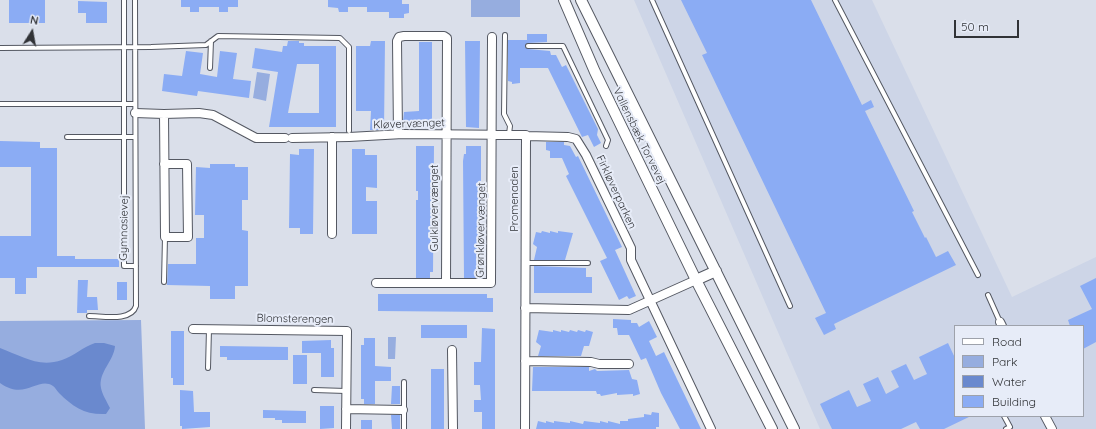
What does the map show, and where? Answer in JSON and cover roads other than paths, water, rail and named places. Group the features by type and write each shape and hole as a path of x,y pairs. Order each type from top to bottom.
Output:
{"street":[{"name":"Vallensbæk Torvevej","path":"564,0 595,72 696,280 772,429"},
{"name":"Vallensbæk Torvevej","path":"581,0 794,429"},
{"name":"Gulkløvervænget","path":"398,134 397,41 399,37 424,35 444,36 447,38 446,284"},
{"path":"492,37 492,134"},
{"path":"135,113 164,114 164,164 165,237 188,237 187,164 164,164"},
{"name":"Kløvervænget","path":"164,114 199,114 213,116 256,138 446,133 526,135"},
{"name":"Grønkløvervænget","path":"376,283 488,284 492,281 492,134"},
{"name":"Promenaden","path":"525,429 526,135"},
{"name":"Firkløverparken","path":"526,135 576,138 586,155 630,248 631,260 711,429"},
{"path":"332,137 332,234"},
{"path":"525,308 629,310 651,302 716,271"},
{"name":"Blomsterengen","path":"193,329 347,331 346,429"},
{"path":"452,350 453,429"},
{"path":"525,361 629,364"},
{"path":"346,409 404,410"},
{"path":"1046,417 1052,429"}],"lane":[{"name":"Gymnasievej","path":"124,0 124,266 136,266 135,0"},
{"path":"652,0 790,306"},
{"path":"835,0 978,275"},
{"path":"505,34 504,114 510,126 509,134"},
{"path":"0,48 206,45 218,36 340,38 349,47 349,131"},
{"path":"210,41 210,68"},
{"path":"528,46 563,46 608,140 606,146"},
{"path":"0,104 135,104"},
{"path":"67,137 135,137"},
{"path":"164,282 165,237"},
{"path":"525,263 588,263"},
{"path":"89,316 128,316 134,312 136,306 136,266"},
{"path":"988,295 1001,324"},
{"path":"208,368 209,329"},
{"path":"404,382 404,429"},
{"path":"314,390 346,391"},
{"path":"1005,417 1010,427 1006,429"}],"water":[{"path":"95,343 104,343 115,346 101,382 102,393 110,408 106,414 92,413 74,406 54,387 47,384 17,390 0,383 0,348 30,360 45,363 62,360"}]}
